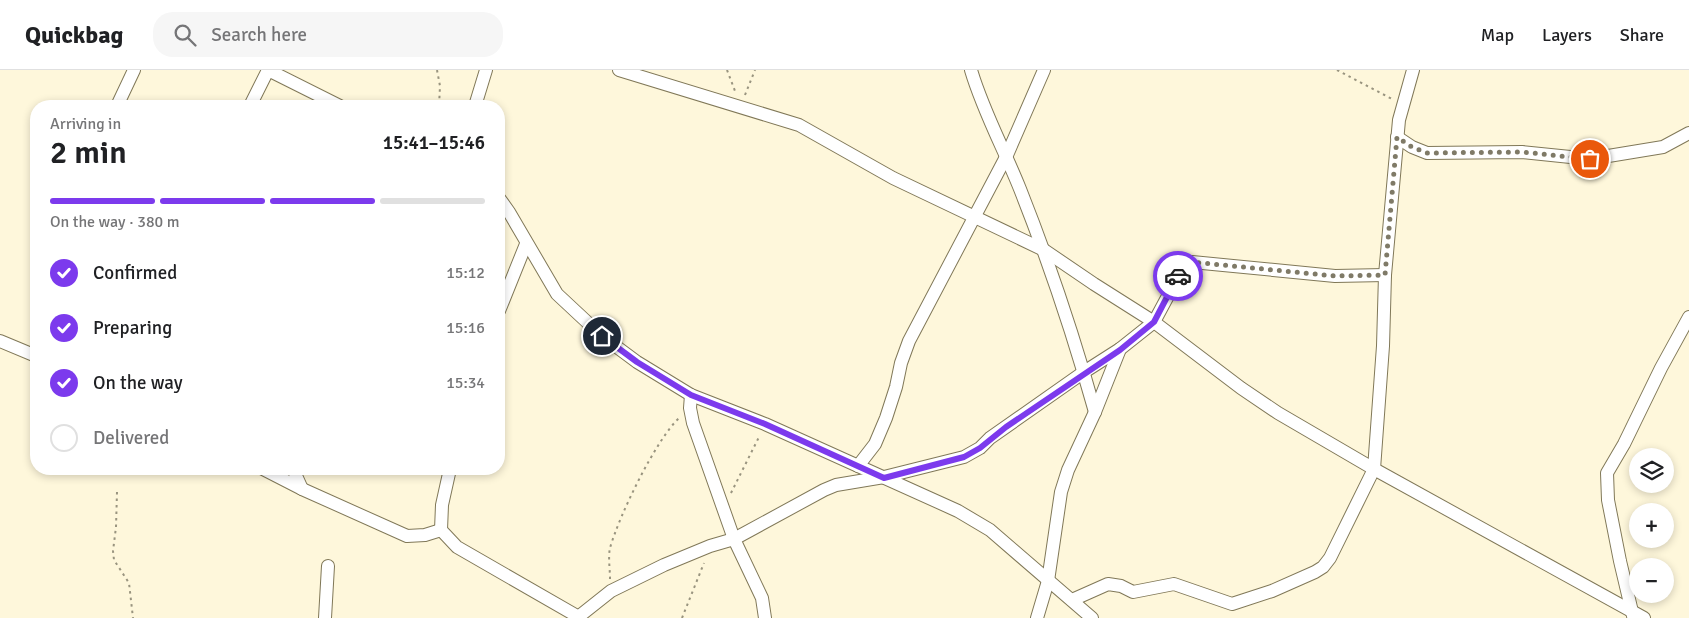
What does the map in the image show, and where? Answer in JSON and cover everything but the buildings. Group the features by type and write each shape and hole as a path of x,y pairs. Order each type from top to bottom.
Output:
{"street":[{"path":"120,100 134,70"},
{"path":"253,100 268,70 328,100"},
{"path":"477,100 486,70"},
{"path":"619,70 799,125 893,178 1044,250 1154,322 1241,388 1271,408 1374,469 1637,616"},
{"path":"971,70 978,95 1007,156 1044,250 1084,372 1095,412"},
{"path":"858,466 875,444 886,418 909,341 1007,156 1044,70"},
{"path":"1072,600 1108,584 1121,586 1133,592 1174,584 1232,604 1272,591 1315,572 1323,568 1330,558 1374,469 1383,354 1385,275 1397,137 1399,120 1413,70"},
{"path":"1397,137 1412,147 1427,153 1522,152 1590,159 1663,148 1689,133"},
{"path":"505,206 557,294 602,336 637,362 691,395 765,424 958,511 990,530 1092,618"},
{"path":"505,296 526,244"},
{"path":"449,475 442,505 441,530 457,546 577,617 611,591 664,565 710,546 734,539 824,490 836,485 884,478 964,457 980,448 990,438 1084,372 1120,350 1154,322 1182,268 1188,263 1335,276 1385,275"},
{"path":"1637,616 1620,561 1608,500 1607,473 1624,444 1661,368 1689,317"},
{"path":"0,341 30,354"},
{"path":"1037,618 1048,581 1061,492 1068,470 1095,412 1120,350"},
{"path":"691,395 690,408 734,539 762,598 765,618"},
{"path":"275,475 407,536 425,535 441,530"},
{"path":"296,475 302,489"},
{"path":"326,618 328,566"}],"path":[{"path":"436,70 440,86 439,100"},
{"path":"727,70 740,107"},
{"path":"740,107 755,70"},
{"path":"1337,70 1403,105"},
{"path":"611,591 610,550 622,515 649,460 672,425 690,408"},
{"path":"117,492 114,560 129,583 133,618"}],"way so far":[{"path":"1178,276 1182,268 1192,262 1335,276 1385,275 1397,137 1412,147 1427,153 1522,152 1590,159"}],"route":[{"path":"602,336 637,362 691,395 765,424 884,478 964,457 980,448 990,438 1084,372 1120,350 1154,322 1178,276"}]}
